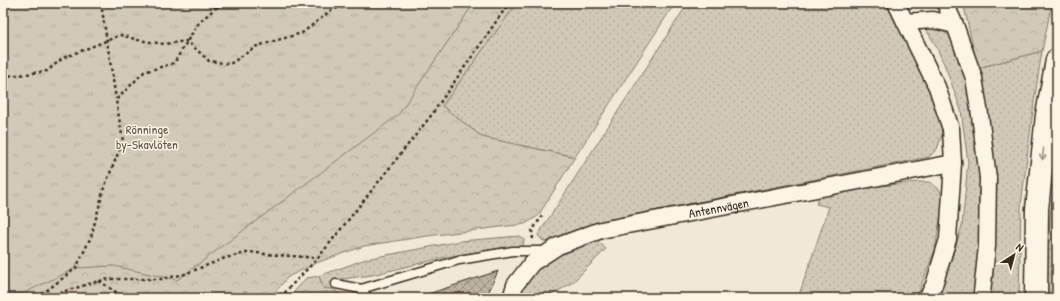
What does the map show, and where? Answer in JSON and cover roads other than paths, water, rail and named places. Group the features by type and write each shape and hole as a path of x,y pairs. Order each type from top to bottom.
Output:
{"main road":[{"path":"1036,298 1037,209 1047,115 1057,60"}],"street":[{"path":"896,3 937,87 951,129 953,163 948,239 934,285 927,298"},
{"path":"945,3 955,25 974,78 988,178 987,246 981,298"},
{"path":"905,22 933,20 955,25"},
{"name":"Antennvägen","path":"511,298 515,285 532,263 558,246 601,230 953,163"}],"lane":[{"path":"336,284 361,289 459,260 513,251 551,251"},
{"path":"361,289 368,298"}],"park label":[{"name":"Rönninge by-Skavlöten","path":"147,136"}]}
